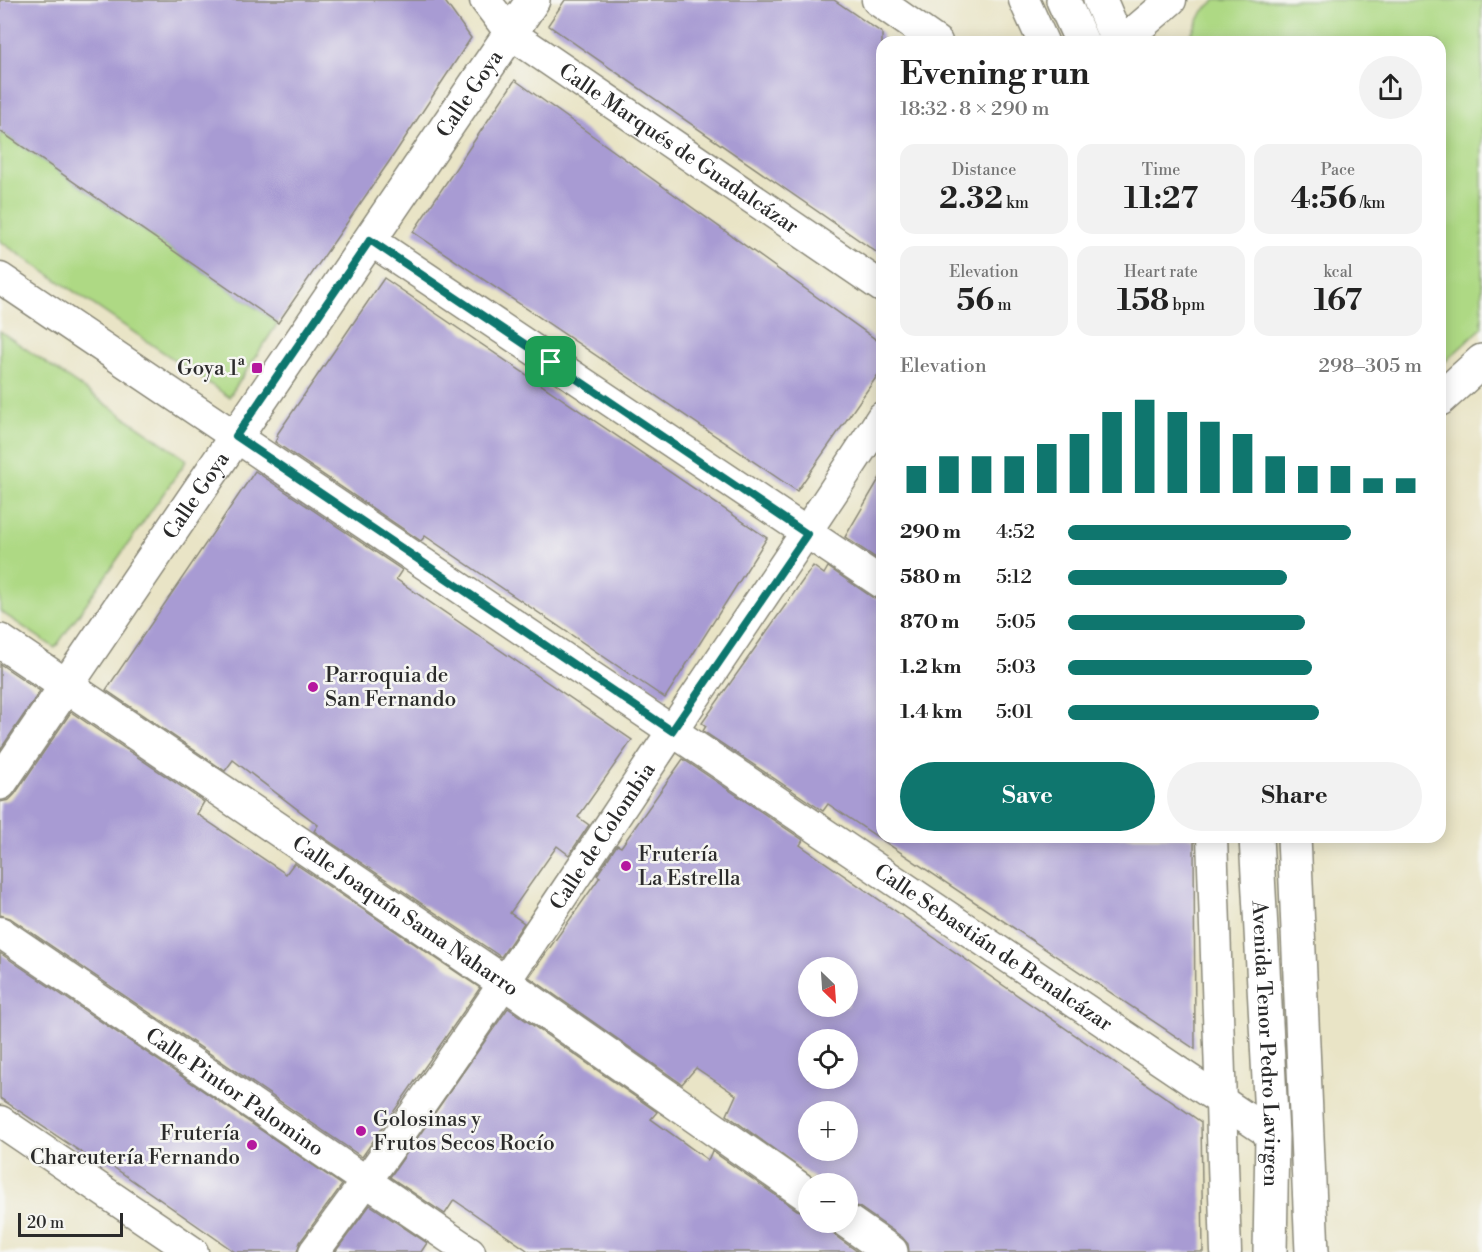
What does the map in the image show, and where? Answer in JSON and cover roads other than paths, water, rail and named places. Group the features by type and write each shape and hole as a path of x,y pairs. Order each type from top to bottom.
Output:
{"street":[{"name":"Calle Marqués de Guadalcázar","path":"485,0 511,34 876,283"},
{"name":"Calle Goya","path":"0,783 533,0"},
{"path":"877,0 928,36"},
{"path":"1024,0 1040,36"},
{"path":"1063,0 1079,36"},
{"path":"1100,0 1117,36"},
{"path":"1127,36 1171,0"},
{"path":"370,240 876,579"},
{"name":"Calle Sebastián de Benalcázar","path":"0,278 1272,1135"},
{"path":"1446,395 1478,374"},
{"name":"Calle de Colombia","path":"314,1252 366,1182 505,983 672,731 807,534 876,426"},
{"name":"Calle Joaquín Sama Naharro","path":"0,641 505,983 798,1187"},
{"path":"1212,843 1226,1252"},
{"name":"Avenida Tenor Pedro Lavirgen","path":"1256,843 1272,1135 1270,1252"},
{"name":"Avenida Tenor Pedro Lavirgen","path":"1294,843 1312,1252"},
{"name":"Calle Pintor Palomino","path":"0,932 470,1252"},
{"path":"0,1121 193,1252"},
{"path":"858,1229 891,1252"}],"place":[{"name":"Goya 1ª","path":"257,368"},
{"name":"Parroquia de San Fernando","path":"313,687"},
{"name":"Frutería La Estrella","path":"626,866"},
{"name":"Golosinas y Frutos Secos Rocío","path":"361,1131"},
{"name":"Frutería Charcutería Fernando","path":"252,1145"}]}
